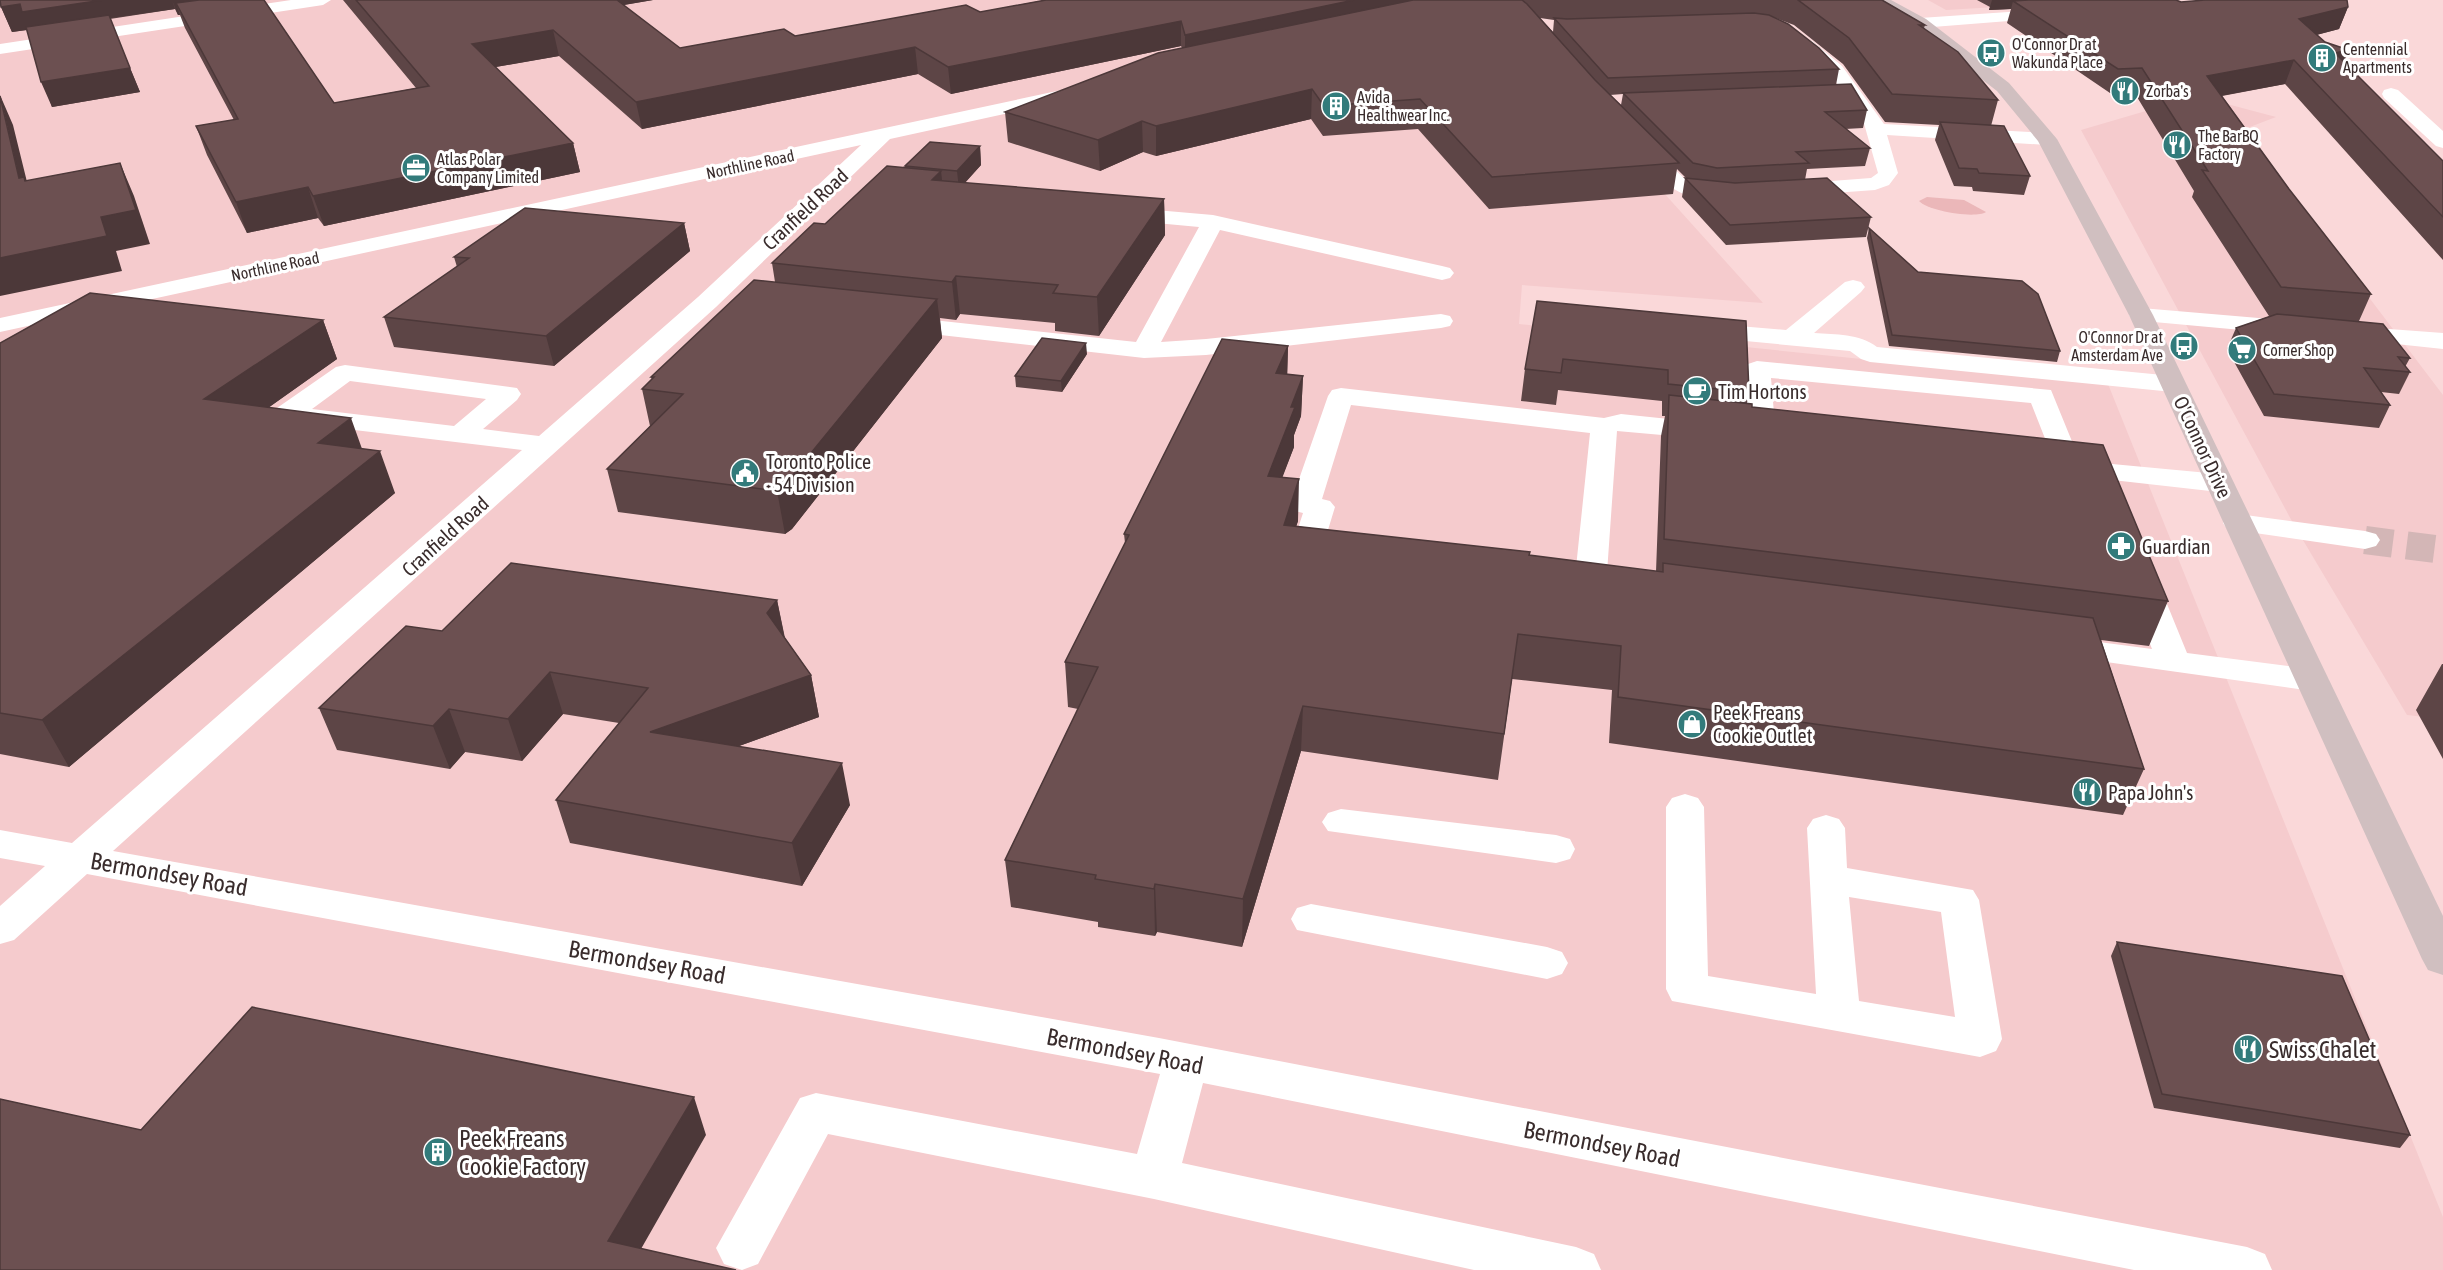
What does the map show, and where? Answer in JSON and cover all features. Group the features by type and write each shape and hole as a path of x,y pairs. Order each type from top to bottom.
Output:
{"main road":[{"name":"O'Connor Drive","path":"1879,0 1920,23 2003,87 2047,139 2141,315 2443,959"}],"street":[{"path":"0,49 323,0"},
{"path":"1920,23 2073,13"},
{"path":"1770,191 1862,186 1882,181 1888,173 1873,120 1836,70 1787,30"},
{"name":"Northline Road","path":"0,325 1092,89"},
{"path":"1829,93 1851,93"},
{"path":"2391,94 2443,142"},
{"path":"1876,129 2047,139"},
{"name":"Cranfield Road","path":"0,929 547,445 719,303 830,186 884,135"},
{"path":"1631,137 1671,180 1691,192 1713,195 1747,193"},
{"path":"830,186 864,189"},
{"path":"1097,211 1213,222 1443,273"},
{"path":"1144,351 1213,222"},
{"path":"1792,338 1853,286"},
{"path":"2141,315 2443,341"},
{"path":"873,320 1144,351 1206,347 1441,321"},
{"path":"1702,330 1857,344 1870,354 2173,384"},
{"path":"1353,556 1306,550 1320,507 1305,505 1341,396 1604,426 1621,422 1773,438 1757,369 2042,396 2084,470 2111,503"},
{"path":"458,436 508,394 345,373 287,414 447,435 547,445"},
{"path":"1604,426 1578,585 1625,591"},
{"path":"2036,465 2219,483"},
{"path":"2238,523 2365,540"},
{"path":"2132,556 2174,662"},
{"path":"2034,644 2312,680"},
{"path":"1685,807 1687,989 1980,1039 1959,900 1828,879"},
{"path":"1341,822 1556,849"},
{"path":"1826,828 1839,1016"},
{"name":"Bermondsey Road","path":"0,844 1186,1062 2116,1257 2247,1270"},
{"path":"1311,919 1547,963"},
{"path":"1154,1178 1186,1062"},
{"path":"741,1248 816,1112 1154,1178 1576,1270"}],"shaded area":[{"path":"0,0 1481,0 1663,192 1763,303 1522,285 1519,324 2108,384 2443,1217 2443,1270 0,1270"},
{"path":"1928,0 2113,0 1946,10"},
{"path":"2197,96 2276,117 2242,130 2443,395 2443,719 2407,715 2294,525 2081,130"},
{"path":"1927,197 1964,200 1986,212 1972,215 1941,211 1919,201"}],"building":[{"path":"0,0 103,0 22,12 20,4 1,7"},
{"path":"199,0 264,0 334,103 429,86 356,0 617,0 680,48 784,29 795,36 966,5 980,12 1046,0 1354,0 1185,35 1181,21 948,67 915,47 636,102 553,30 472,44 573,143 313,196 308,187 236,202 196,126 238,119 176,3"},
{"path":"1413,0 1522,0 1595,80 1679,163 1492,177 1420,99 1324,106 1312,89 1156,126 1142,121 1098,140 1005,112 1158,53"},
{"path":"1798,0 1882,0 1925,25 1919,25 1958,52 1998,100 1892,94 1849,38"},
{"path":"2176,0 2181,2 2347,0 2348,7 2299,19 2325,42 2349,50 2335,53 2443,161 2443,217 2294,60 2207,76 2289,189 2371,294 2281,287 2202,170 2208,171 2142,68 2118,69 2013,1"},
{"path":"1754,13 1769,15 1788,24 1819,48 1839,69 1608,78 1554,18 1567,19"},
{"path":"109,15 130,68 41,82 26,27"},
{"path":"1851,84 1867,110 1825,112 1870,148 1796,152 1809,163 1717,168 1693,163 1623,93"},
{"path":"0,96 19,178 24,177 25,181 120,163 136,210 101,217 107,236 0,258"},
{"path":"1940,122 2004,126 2030,176 1979,173 1977,169 1959,168"},
{"path":"930,142 980,146 957,171 905,166"},
{"path":"887,166 941,171 932,180 1164,199 1097,297 1053,293 1058,285 956,276 952,282 772,263 814,223 825,224"},
{"path":"1685,178 1735,183 1827,178 1871,217 1730,225"},
{"path":"525,208 684,223 546,336 384,317 469,258 454,257"},
{"path":"1869,228 1918,272 2022,281 2038,294 2060,351 1892,335"},
{"path":"754,280 937,299 784,486 777,491 607,469 683,394 642,389 654,377 651,377"},
{"path":"90,293 323,320 204,399 351,418 318,443 380,451 42,720 0,713 0,343"},
{"path":"1537,301 1746,321 1749,392 1668,384 1668,370 1563,359 1561,373 1525,369"},
{"path":"2277,314 2383,324 2410,358 2398,357 2410,372 2364,368 2390,405 2274,394 2236,328"},
{"path":"1042,338 1086,343 1061,381 1015,376"},
{"path":"1222,339 1288,346 1276,373 1303,376 1291,407 1295,407 1268,476 1299,479 1284,525 1530,552 1529,555 1663,572 1663,563 2093,618 2144,769 1618,697 1621,646 1518,634 1504,734 1303,706 1243,899 1155,884 1154,889 1095,879 1096,875 1005,860 1098,667 1065,662 1129,535 1124,534"},
{"path":"1669,395 1752,404 1752,407 2103,445 2168,601 1664,539"},
{"path":"511,563 777,600 767,613 811,675 650,732 842,763 792,843 556,800 648,688 550,672 508,719 449,709 433,726 319,708 406,626 442,631"},
{"name":"Swiss Chalet","path":"2117,942 2342,976 2410,1135 2162,1094"},
{"name":"Peek Freans Cookie Factory","path":"252,1007 694,1097 608,1241 736,1270 0,1270 0,1099 141,1130"}],"tunnel":[{"path":"2365,540 2443,550"}],"place":[{"name":"O'Connor Dr at Wakunda Place","path":"1991,53"},
{"name":"Centennial Apartments","path":"2322,58"},
{"name":"Zorba's","path":"2125,91"},
{"name":"Avida Healthwear Inc.","path":"1336,106"},
{"name":"The BarBQ Factory","path":"2177,145"},
{"name":"Atlas Polar Company Limited","path":"416,168"},
{"name":"O'Connor Dr at Amsterdam Ave","path":"2184,346"},
{"name":"Corner Shop","path":"2242,350"},
{"name":"Tim Hortons","path":"1697,391"},
{"name":"Toronto Police - 54 Division","path":"745,473"},
{"name":"Guardian","path":"2121,546"},
{"name":"Peek Freans Cookie Outlet","path":"1692,724"},
{"name":"Papa John's","path":"2087,792"},
{"name":"Swiss Chalet","path":"2248,1049"},
{"name":"Peek Freans Cookie Factory","path":"438,1152"}]}
